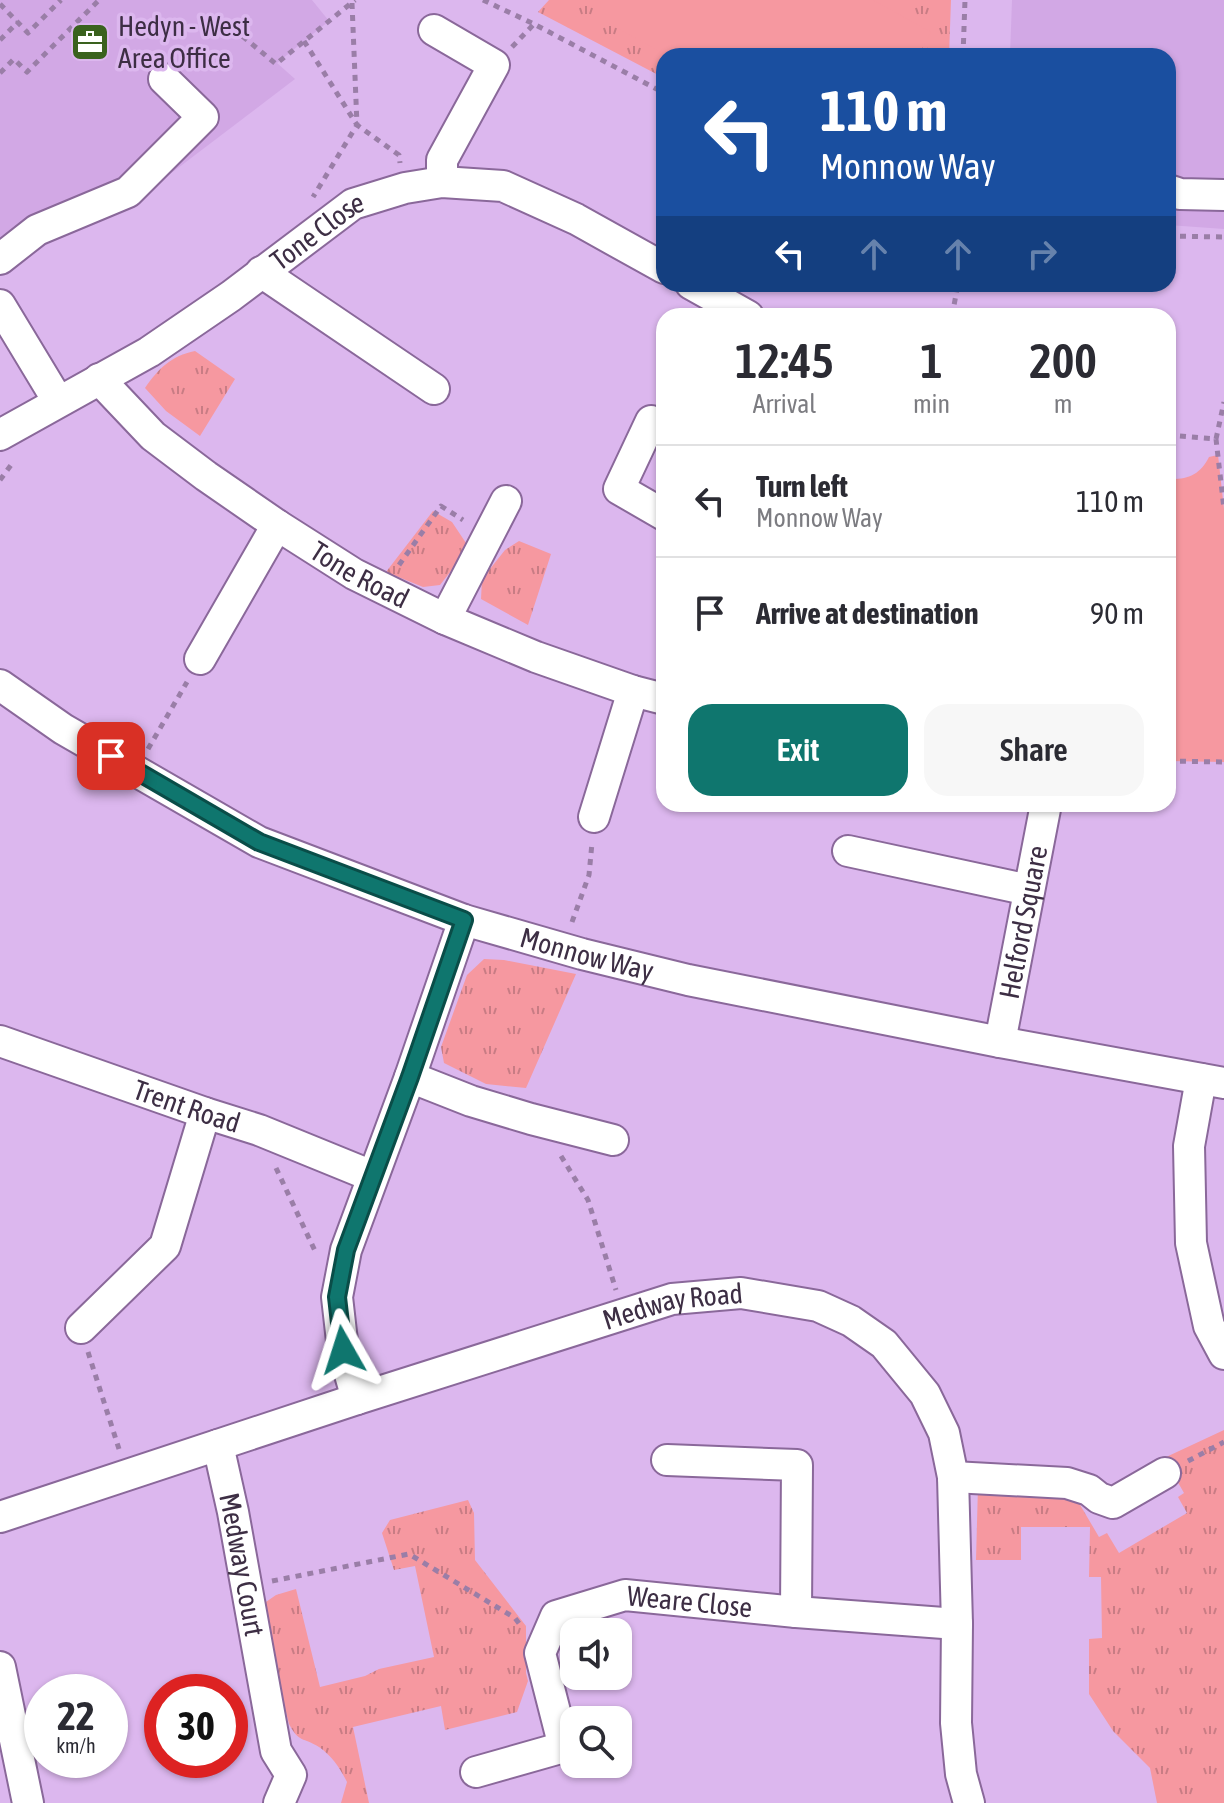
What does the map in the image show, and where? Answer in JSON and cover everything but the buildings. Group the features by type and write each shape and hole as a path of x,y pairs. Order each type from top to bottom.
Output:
{"street":[{"path":"434,30 494,65 442,160 442,182"},
{"path":"0,259 37,230 128,192 203,117 164,79"},
{"name":"Tone Close","path":"0,435 149,352 231,296 353,204 405,188 442,182 503,186 576,219 656,264"},
{"path":"1176,193 1224,195"},
{"path":"261,272 434,389"},
{"path":"705,292 734,308"},
{"path":"0,305 58,401"},
{"name":"Tone Road","path":"99,379 153,436 277,525 354,574 445,619 536,657 656,697"},
{"path":"651,421 619,489 656,510"},
{"path":"445,619 506,501"},
{"path":"200,659 277,525"},
{"name":"Monnow Way","path":"0,685 63,729 259,842 464,920 562,949 688,980 1212,1081"},
{"path":"594,817 633,691"},
{"name":"Helford Square","path":"1000,1042 1044,812"},
{"path":"848,851 1029,890"},
{"path":"357,1399 343,1350 337,1297 346,1250 464,920"},
{"name":"Trent Road","path":"0,1041 259,1130 372,1176"},
{"path":"410,1077 471,1101 613,1140"},
{"path":"1212,1081 1189,1146 1191,1243 1209,1326 1224,1354"},
{"path":"81,1328 165,1246 205,1113"},
{"name":"Medway Road","path":"0,1517 672,1299 741,1293 818,1306 851,1321 884,1344 925,1394 944,1433 953,1477 956,1723 961,1774 969,1803"},
{"name":"Medway Court","path":"218,1445 276,1751 291,1775 279,1803"},
{"path":"667,1460 797,1465 796,1612"},
{"path":"953,1477 1067,1483 1113,1503 1165,1473"},
{"name":"Weare Close","path":"540,1653 556,1616 625,1595 957,1624"},
{"path":"476,1772 564,1747 540,1653"},
{"path":"0,1667 28,1803"}],"path":[{"path":"0,4 28,33 61,0"},
{"path":"0,73 14,59 27,72 99,0"},
{"path":"483,0 656,89"},
{"path":"963,48 965,0"},
{"path":"224,21 276,64 354,1"},
{"path":"354,1 357,125"},
{"path":"0,40 18,22"},
{"path":"304,41 357,125 399,155 405,188"},
{"path":"1176,236 1224,237"},
{"path":"1224,402 1216,439 1224,509"},
{"path":"1176,436 1216,439"},
{"path":"382,588 441,506 488,535"},
{"path":"135,770 200,659"},
{"path":"1176,761 1224,762"},
{"path":"562,949 589,875 594,817"},
{"path":"539,1121 588,1200 624,1315"},
{"path":"259,1130 317,1256"},
{"path":"81,1328 127,1475"},
{"path":"1165,1473 1224,1442"},
{"path":"246,1586 409,1554 515,1618 540,1653"}],"shaded area":[{"path":"0,0 312,0 329,21 277,63 295,79 128,206 0,259"},
{"path":"1012,0 1224,0 1224,229 1176,226 1176,48 1010,48"}],"green space":[{"path":"549,0 951,0 949,48 656,48 656,74 538,12"},
{"path":"617,0 873,0 931,32 922,48 656,49 606,22"},
{"path":"195,351 235,379 200,436 166,411 145,388 166,364"},
{"path":"1218,455 1224,509 1224,762 1176,761 1176,479 1192,475 1209,457"},
{"path":"433,511 452,522 466,543 451,571 440,585 423,587 386,572"},
{"path":"519,541 551,554 528,625 481,599 482,579 505,550"},
{"path":"484,959 576,974 526,1088 486,1084 444,1063 441,1047 467,975"},
{"path":"1224,1430 1224,1803 1157,1803 1150,1768 1113,1731 1089,1694 1089,1639 1102,1638 1101,1577 1089,1577 1090,1527 1021,1527 1021,1560 976,1560 978,1486 1076,1498 1099,1537 1107,1533 1119,1553 1187,1513 1178,1497 1184,1493 1164,1458"},
{"path":"468,1500 474,1513 475,1560 526,1626 528,1681 517,1712 445,1730 441,1706 353,1727 369,1803 341,1803 347,1782 338,1767 324,1751 299,1737 289,1724 266,1633 263,1604 276,1595 296,1589 320,1687 434,1657 415,1566 394,1570 382,1533 390,1520"}],"place":[{"name":"Hedyn - West Area Office","path":"90,42"}],"route":[{"path":"111,756 259,842 464,920 346,1250 337,1297 343,1350"}]}
